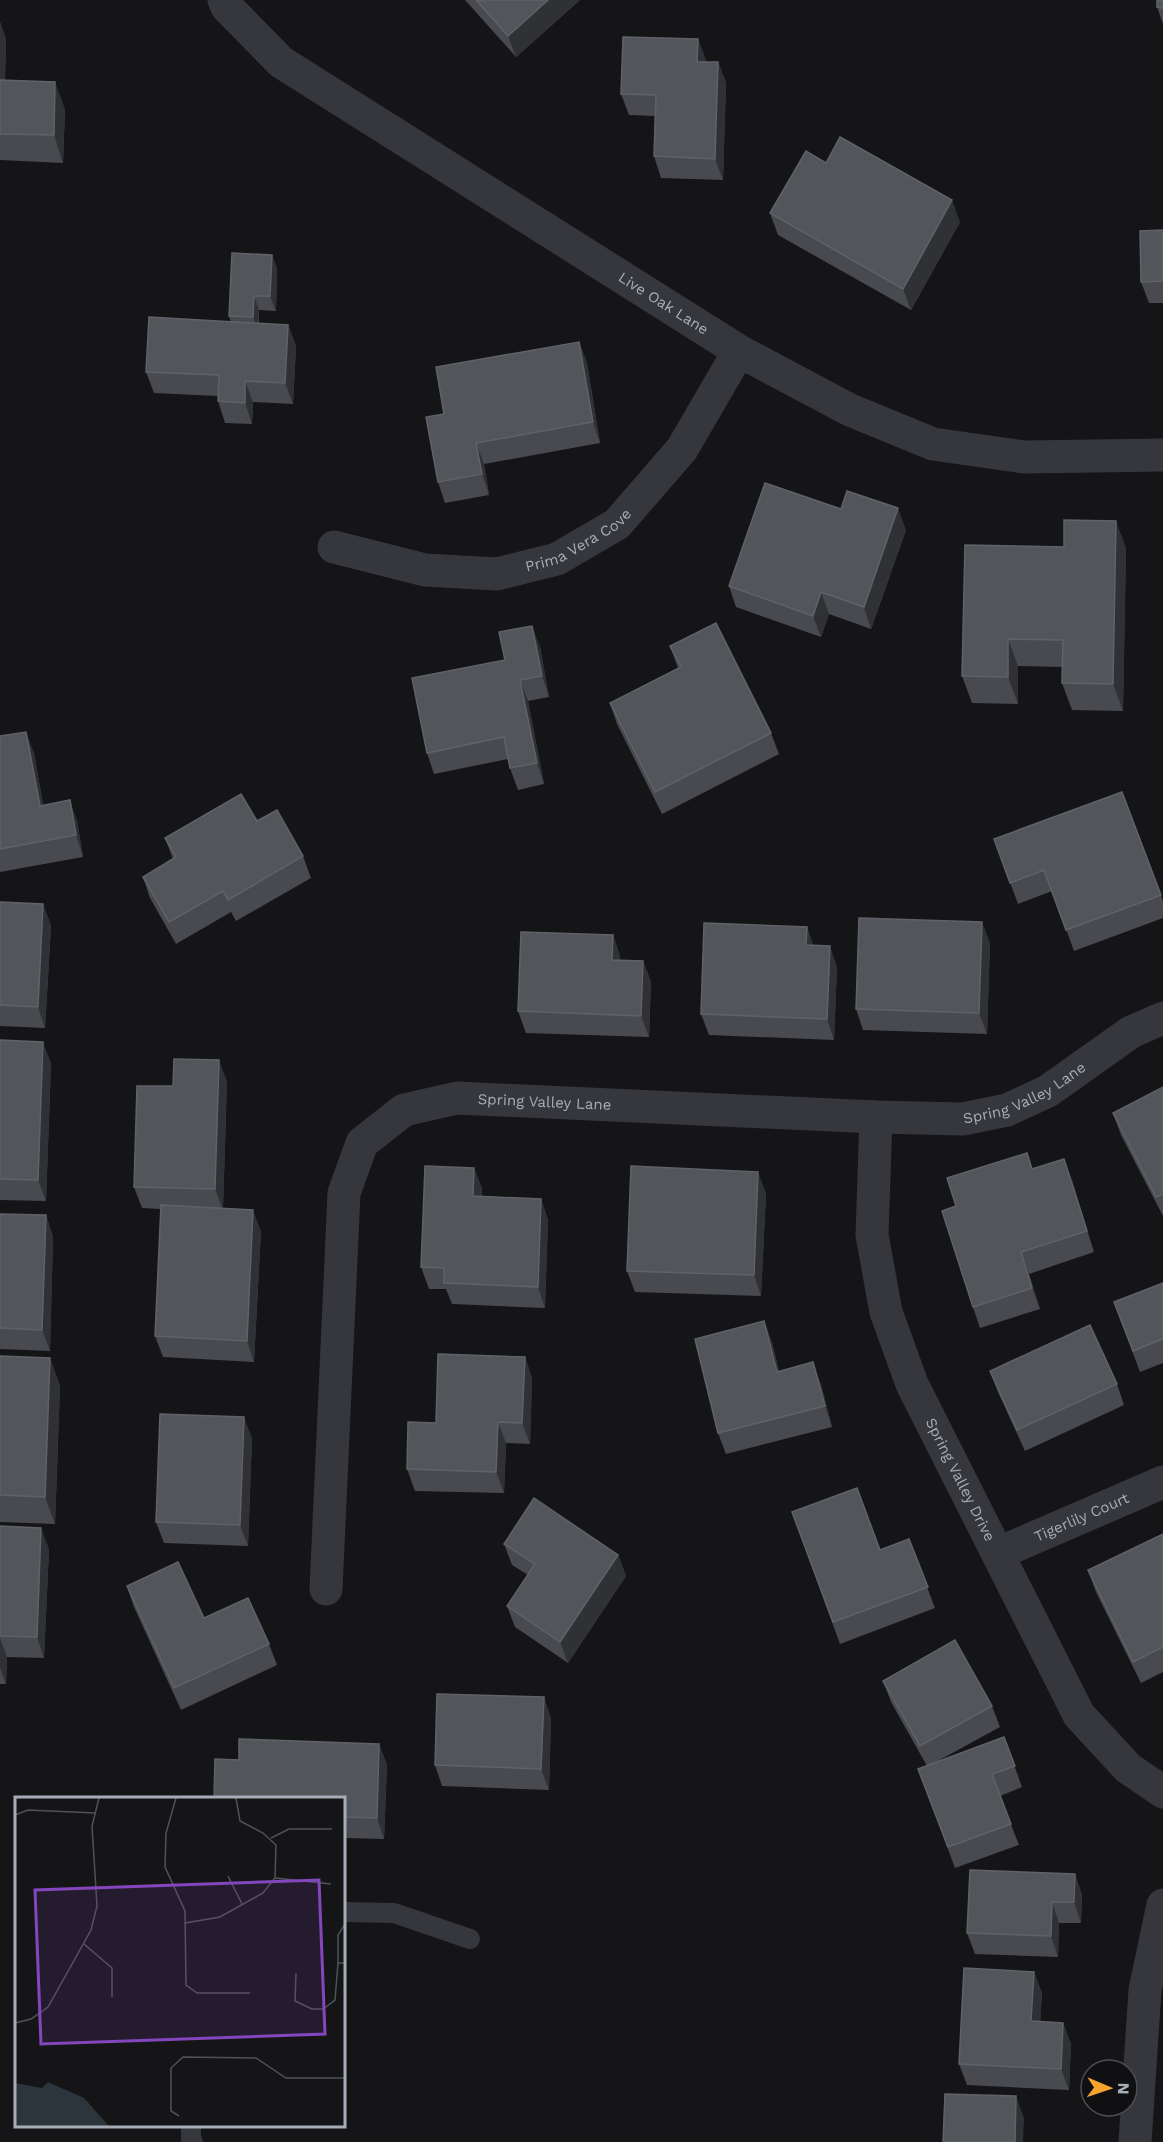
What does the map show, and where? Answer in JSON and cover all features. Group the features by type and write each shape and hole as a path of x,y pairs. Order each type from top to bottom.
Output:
{"street":[{"name":"Live Oak Lane","path":"224,0 227,7 281,62 739,351 850,410 933,444 1024,457 1163,455"},
{"name":"Prima Vera Cove","path":"333,547 425,570 497,574 557,559 617,524 682,449 739,351"},
{"name":"Spring Valley Lane","path":"326,1589 344,1193 362,1143 404,1110 457,1098 963,1119 1007,1110 1048,1091 1131,1032 1163,1018"},
{"name":"Spring Valley Drive","path":"876,1117 872,1235 886,1312 912,1384 1079,1715 1128,1768 1163,1792"},
{"name":"Tigerlily Court","path":"999,1553 1163,1482"},
{"path":"1135,2142 1145,1990 1163,1905"}],"lane":[{"path":"345,1912 394,1913 470,1939"},
{"path":"191,2127 193,2142"}],"building":[{"path":"476,0 548,0 508,36"},
{"path":"1157,0 1163,0 1163,8 1157,7"},
{"path":"623,37 698,39 697,62 718,62 715,159 654,156 656,95 621,94"},
{"path":"0,80 55,82 54,135 0,134"},
{"path":"840,137 952,200 903,289 770,213 806,151 826,163"},
{"path":"1163,230 1163,281 1141,282 1140,231"},
{"path":"232,253 272,255 270,296 254,296 253,317 229,316"},
{"path":"149,317 288,325 285,383 245,381 245,403 218,401 219,375 146,372"},
{"path":"579,342 593,422 476,443 482,474 438,482 426,417 444,414 436,367"},
{"path":"765,483 841,509 847,491 898,508 864,607 821,592 813,616 729,586"},
{"path":"1064,520 1116,521 1113,684 1062,683 1063,640 1008,639 1008,677 962,676 965,545 1064,547"},
{"path":"716,623 771,733 655,792 610,703 681,667 670,646"},
{"path":"532,626 542,676 520,680 537,763 510,768 504,737 427,753 412,678 505,660 499,632"},
{"path":"26,732 40,806 70,800 76,835 0,849 0,736"},
{"path":"1122,792 1161,895 1066,930 1044,870 1010,883 994,839"},
{"path":"241,794 257,821 277,810 303,856 228,900 223,891 169,922 143,877 176,857 165,838"},
{"path":"0,902 43,904 38,1007 0,1005"},
{"path":"859,918 982,922 979,1013 856,1009"},
{"path":"704,923 807,927 806,945 830,946 827,1019 701,1014"},
{"path":"521,932 613,935 612,960 643,961 641,1016 518,1011"},
{"path":"0,1040 43,1042 38,1180 0,1179"},
{"path":"174,1059 219,1060 215,1189 134,1187 137,1086 173,1086"},
{"path":"1163,1087 1163,1194 1156,1197 1113,1113"},
{"path":"1027,1153 1032,1169 1064,1159 1087,1231 1021,1252 1032,1288 973,1307 942,1211 956,1206 947,1178"},
{"path":"425,1166 474,1168 473,1196 541,1199 538,1287 444,1283 444,1268 421,1267"},
{"path":"631,1166 758,1172 754,1275 627,1271"},
{"path":"161,1205 253,1210 247,1341 155,1336"},
{"path":"0,1214 46,1215 42,1330 0,1328"},
{"path":"1163,1283 1163,1339 1133,1351 1114,1302"},
{"path":"764,1321 777,1372 813,1362 825,1406 718,1433 695,1339"},
{"path":"1090,1325 1117,1384 1017,1430 990,1371"},
{"path":"438,1354 525,1357 522,1423 498,1422 496,1472 407,1469 408,1422 436,1423"},
{"path":"0,1356 50,1358 45,1497 0,1495"},
{"path":"160,1414 244,1417 240,1525 156,1522"},
{"path":"857,1488 880,1550 909,1539 928,1587 833,1622 792,1512"},
{"path":"534,1498 618,1555 560,1642 507,1606 535,1564 504,1544"},
{"path":"0,1526 41,1528 37,1637 0,1636"},
{"path":"1163,1534 1163,1647 1133,1662 1088,1570"},
{"path":"178,1562 204,1618 248,1598 269,1644 174,1688 127,1586"},
{"path":"955,1640 992,1706 920,1746 883,1681"},
{"path":"437,1694 544,1697 541,1769 435,1765"},
{"path":"1004,1737 1015,1766 992,1774 1011,1824 948,1847 918,1769"},
{"path":"239,1739 379,1744 377,1818 345,1817 345,1797 214,1797 215,1759 239,1760"},
{"path":"970,1870 1075,1874 1074,1902 1052,1902 1051,1936 967,1933"},
{"path":"964,1968 1034,1972 1031,2021 1063,2023 1061,2069 959,2064"},
{"path":"945,2094 1016,2096 1015,2142 943,2142"}]}
